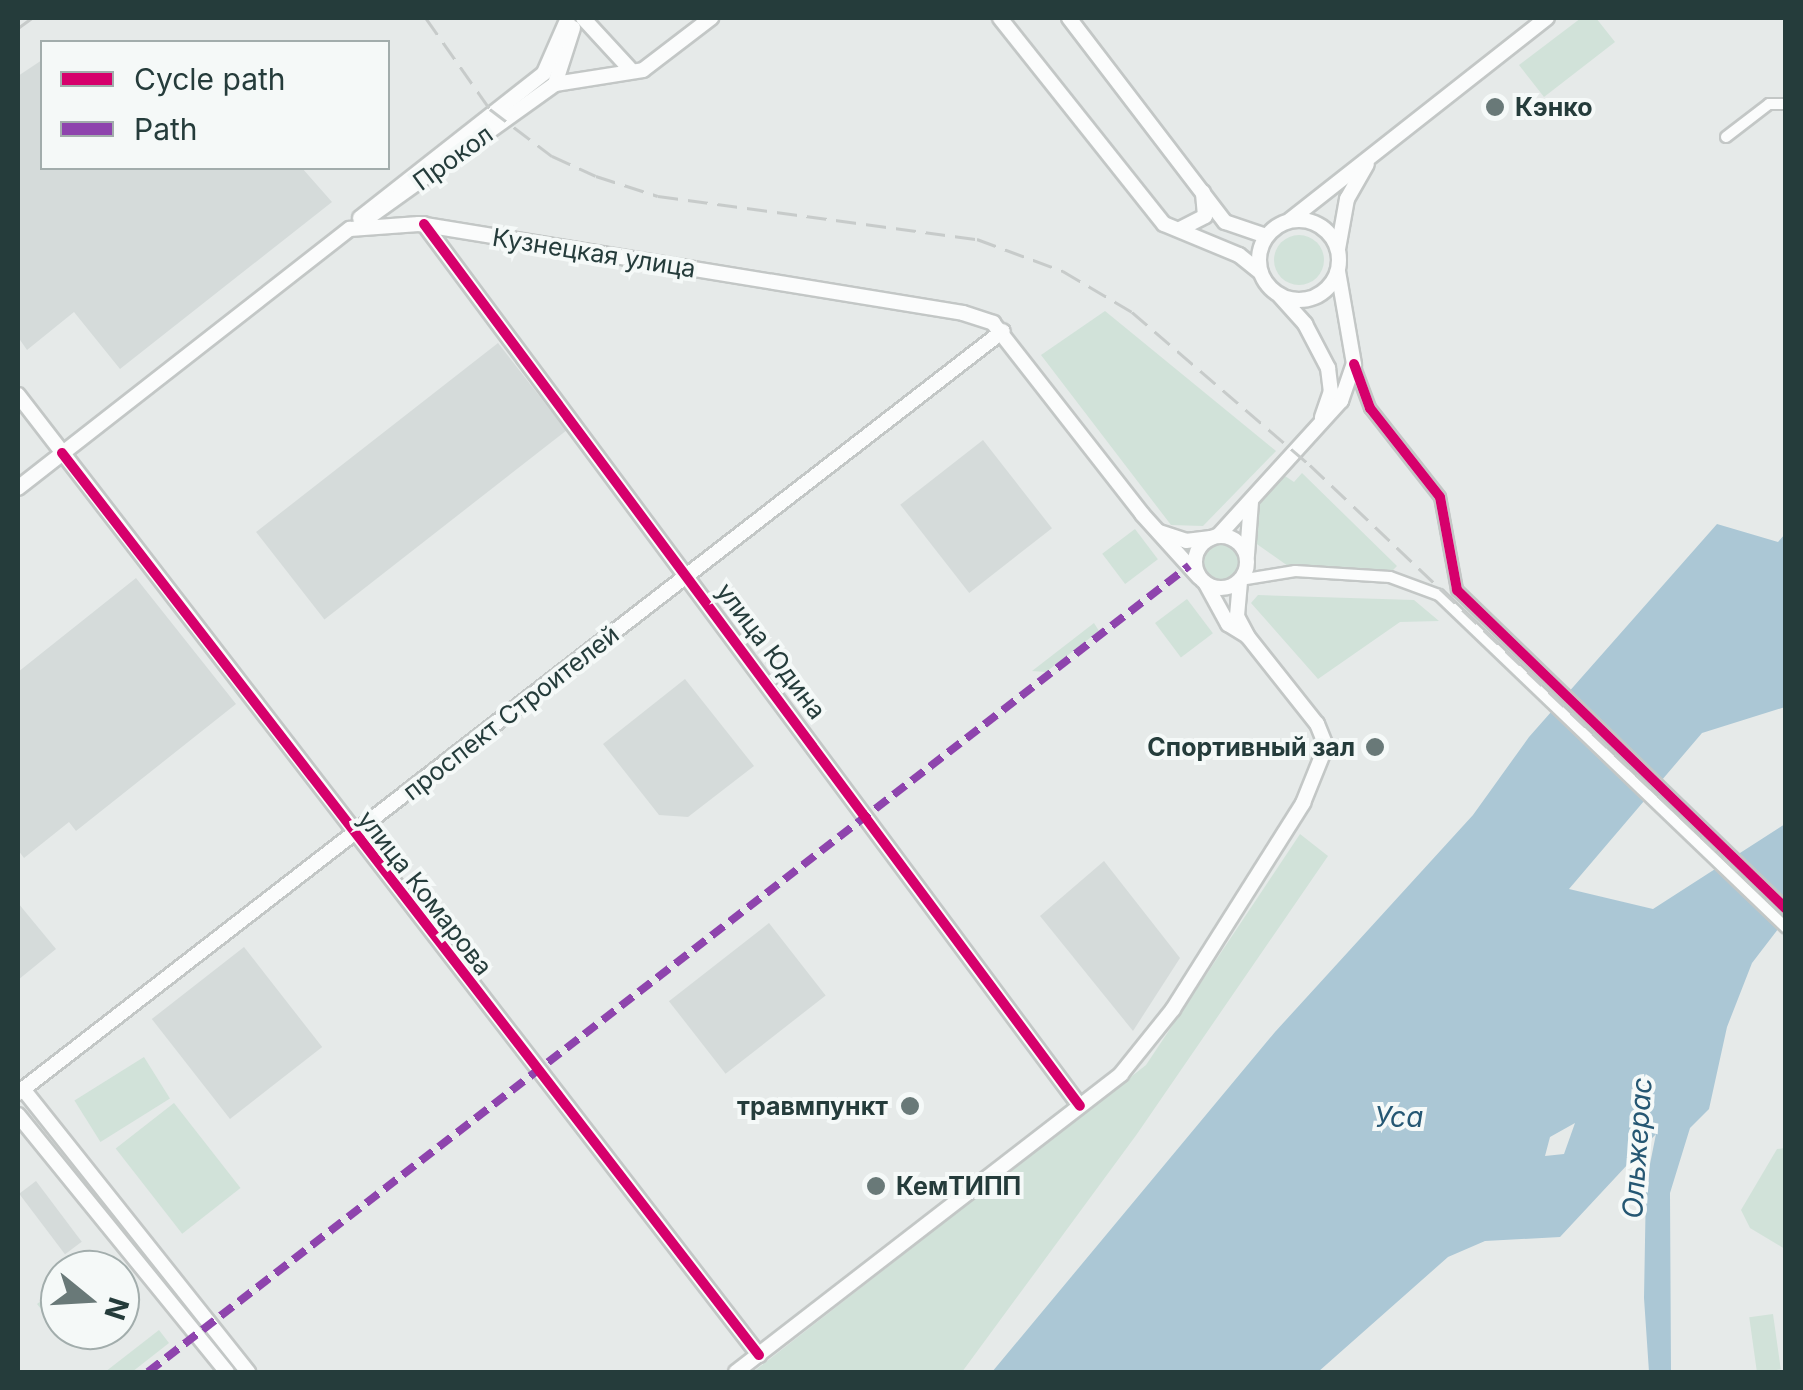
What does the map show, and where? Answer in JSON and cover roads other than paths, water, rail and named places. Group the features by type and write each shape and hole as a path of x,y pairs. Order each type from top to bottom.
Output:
{"main road":[{"path":"555,84 568,56 570,18"},
{"path":"18,488 350,230 396,184 544,73 570,18"},
{"path":"583,18 632,70"},
{"path":"555,84 648,67 711,18"},
{"path":"1000,18 1172,227 1239,256 1261,273 1306,324 1328,368 1331,391 1318,427"},
{"path":"1069,18 1225,222 1266,236"},
{"path":"1261,273 1266,236 1547,18"},
{"name":"Прокол","path":"350,230 555,84"},
{"path":"1240,580 1228,588 1203,580 1196,554 1341,402 1354,364 1338,271 1338,249 1352,184 1379,148"},
{"path":"1172,227 1204,216 1203,191"},
{"name":"улица Юдина","path":"401,196 400,209 422,224 495,328 688,574 1080,1106"},
{"path":"1290,220 1314,222 1338,249"},
{"name":"Кузнецкая улица","path":"350,230 422,224 963,312 1003,331 1154,529 1203,580 1228,624 1248,637 1317,724 1326,746 1303,803 1148,1046 1080,1106"},
{"path":"1279,295 1314,297 1338,271"},
{"name":"проспект Строителей","path":"20,1091 1003,331"},
{"name":"улица Комарова","path":"18,396 759,1354"},
{"path":"1248,637 1237,616 1240,580 1247,558 1246,518 1255,492"},
{"path":"1154,529 1186,541 1234,539 1247,558"},
{"path":"20,1091 248,1372"},
{"path":"736,1372 1080,1106"},
{"path":"18,1115 227,1372"}],"street":[{"path":"1726,137 1768,104 1786,104"},
{"path":"1354,364 1370,408 1431,478 1444,510 1446,548 1457,590 1540,681 1786,928"},
{"path":"1240,580 1295,571 1418,584 1439,595 1540,681 1786,909"},
{"path":"179,1314 194,1302"},
{"path":"211,1353 225,1342"}],"water":[{"name":"Уса","path":"1717,524 1778,542 1785,534 1785,707 1702,733 1569,889 1653,909 1785,824 1785,920 1752,963 1727,1027 1709,1109 1690,1128 1670,1193 1671,1372 1649,1372 1644,1298 1646,1184 1656,1134 1560,1237 1485,1241 1448,1257 1318,1372 992,1372 1275,1032 1473,815 1529,737","holes":["1575,1123 1564,1154 1545,1156 1550,1137"]}],"railway":[{"path":"18,28 32,18"},
{"path":"426,18 490,109 552,156 596,176 658,196 977,239 1063,271 1132,312 1310,465 1786,917"}],"place":[{"name":"Кэнко","path":"1495,107"},
{"name":"Спортивный зал","path":"1375,747"},
{"name":"травмпункт","path":"910,1106"},
{"name":"КемТИПП","path":"876,1186"}],"water label":[{"name":"Ольжерас","path":"1637,1148"}]}
